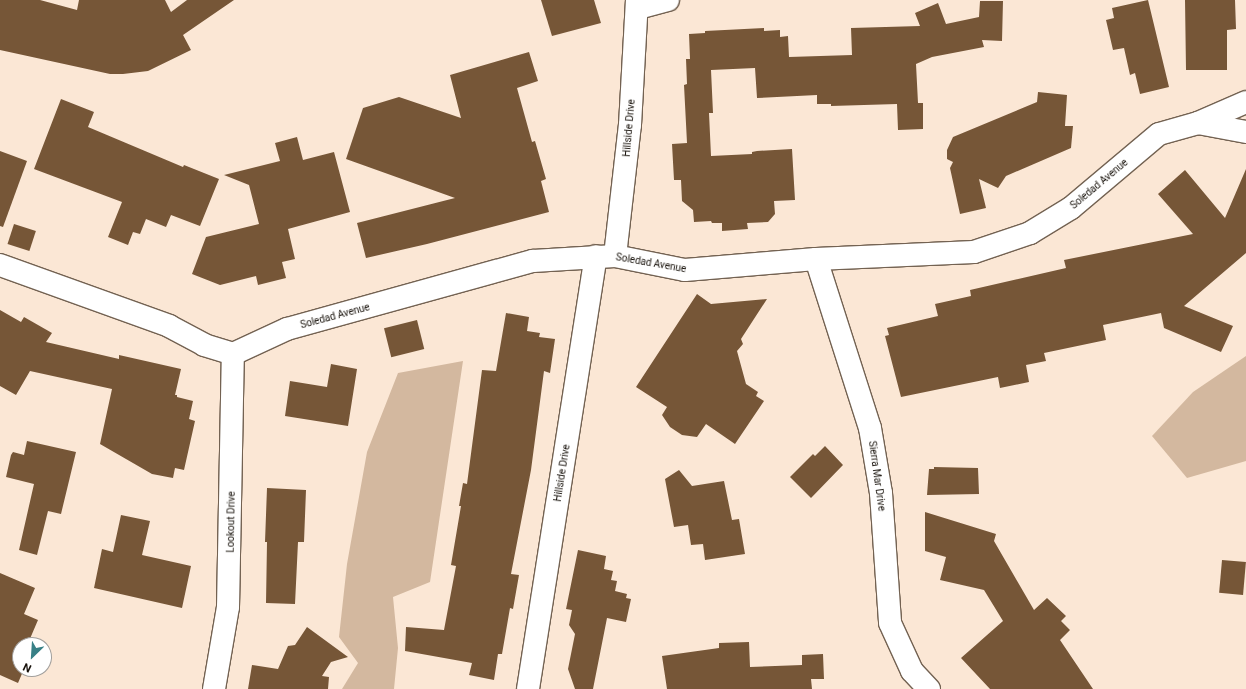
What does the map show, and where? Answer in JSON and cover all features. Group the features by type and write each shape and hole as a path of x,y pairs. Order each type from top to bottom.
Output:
{"street":[{"path":"638,4 668,0"},
{"name":"Hillside Drive","path":"528,689 605,256 630,125 638,4"},
{"path":"1198,123 1246,102"},
{"name":"Soledad Avenue","path":"233,354 287,329 533,261 605,256 685,270 816,259 974,252 1030,233 1071,208 1159,134 1198,123 1246,132"},
{"name":"Sierra Mar Drive","path":"816,259 870,428 881,493 890,623 912,671 929,689"},
{"path":"0,265 169,326 204,345 233,354"},
{"name":"Lookout Drive","path":"214,689 228,607 233,354"}],"shaded area":[{"path":"1246,356 1246,461 1187,478 1152,436 1193,392"},
{"path":"463,361 430,582 393,597 398,648 394,689 342,689 358,663 339,637 347,564 367,452 398,373"}],"building":[{"path":"0,0 40,0 77,10 79,0 165,0 171,12 187,0 234,0 183,35 191,50 148,71 110,74 0,50"},
{"path":"541,0 594,0 601,23 552,36"},
{"path":"1148,0 1169,87 1140,94 1135,73 1130,75 1124,48 1113,50 1106,20 1114,18 1112,8"},
{"path":"1185,0 1235,0 1236,29 1227,30 1227,70 1186,70"},
{"path":"980,1 1003,1 1002,41 982,40 984,47 932,57 916,64 918,103 923,103 923,129 898,130 897,104 831,106 831,104 817,104 817,95 757,98 755,68 711,70 713,113 709,113 711,156 752,154 752,152 757,151 792,149 795,200 774,201 775,214 768,222 747,223 748,229 722,231 722,223 712,223 711,221 694,222 693,210 682,201 681,180 674,180 672,144 687,143 684,85 687,84 686,59 690,59 689,34 705,33 705,31 764,28 764,31 780,30 780,37 788,36 789,57 852,55 851,28 920,26 915,13 938,3 946,24 979,17"},
{"path":"529,52 538,81 517,88 532,142 535,141 546,179 541,181 549,212 427,244 366,258 357,223 455,198 346,159 363,108 399,97 461,118 450,75"},
{"path":"1038,92 1067,95 1065,126 1073,126 1071,148 1006,176 998,188 979,179 986,208 960,214 950,168 953,162 947,159 947,150 953,137 1037,102"},
{"path":"61,99 94,112 88,127 183,167 184,165 219,179 200,226 171,215 166,227 146,219 140,234 133,232 128,245 108,237 122,202 34,169"},
{"path":"297,137 303,160 334,152 350,212 288,229 295,259 282,262 286,278 258,285 256,276 220,285 192,274 206,237 259,224 249,185 224,175 280,161 275,143"},
{"path":"0,151 27,161 3,227 0,226"},
{"path":"1246,169 1246,253 1184,306 1233,326 1221,352 1164,328 1161,313 1103,325 1106,340 1044,353 1046,361 1026,365 1029,382 1000,388 998,377 901,397 885,336 889,335 887,328 938,316 935,304 971,296 970,290 1066,268 1064,260 1193,234 1158,194 1185,170 1225,218"},
{"path":"14,224 36,231 29,251 8,244"},
{"path":"697,294 711,304 767,299 741,339 743,344 737,351 746,384 758,392 756,396 764,401 735,444 706,424 697,437 682,435 670,427 662,415 667,407 636,387"},
{"path":"0,310 21,322 24,317 52,333 46,342 119,359 119,355 181,369 175,395 177,395 177,397 193,401 189,419 195,421 184,470 175,468 173,478 152,474 100,444 112,389 30,371 16,395 0,386"},
{"path":"506,313 529,317 527,331 540,333 539,337 555,339 550,373 544,371 531,470 511,574 519,575 513,609 510,608 502,654 498,654 494,680 469,675 472,663 405,651 406,627 444,630 456,566 451,565 461,506 459,506 463,483 467,484 482,370 496,371"},
{"path":"417,320 424,349 391,357 384,328"},
{"path":"331,364 357,369 348,426 285,416 290,381 327,387"},
{"path":"27,441 76,452 61,514 48,511 37,555 19,550 34,484 6,477 11,455 13,452 24,455"},
{"path":"825,446 843,465 811,498 790,477 813,454 815,456"},
{"path":"934,467 978,468 979,494 927,495 929,469 934,469"},
{"path":"679,470 692,486 724,481 732,520 739,519 745,554 705,560 703,544 691,545 688,525 674,527 665,479"},
{"path":"267,488 306,490 304,542 298,542 295,604 266,603 267,542 265,542"},
{"path":"925,512 996,534 994,541 1034,610 1047,598 1066,616 1061,621 1070,630 1060,640 1093,689 990,689 961,658 1003,621 984,590 940,580 946,557 925,551"},
{"path":"121,515 150,521 142,555 191,566 182,608 94,588 102,549 113,552"},
{"path":"578,550 606,556 604,569 613,571 611,580 617,581 615,591 627,594 626,598 631,599 626,622 607,618 593,689 575,689 568,669 575,634 569,625 572,610 566,609"},
{"path":"1222,560 1246,562 1243,595 1219,593"},
{"path":"0,573 35,588 24,614 38,620 31,637 12,637 12,677 21,677 18,683 0,675"},
{"path":"307,627 348,657 331,662 322,676 329,677 328,689 248,689 252,665 278,669 288,646 295,645"},
{"path":"749,642 750,667 802,665 802,655 823,654 824,679 811,679 812,689 667,689 662,656 719,648 719,643"}]}
